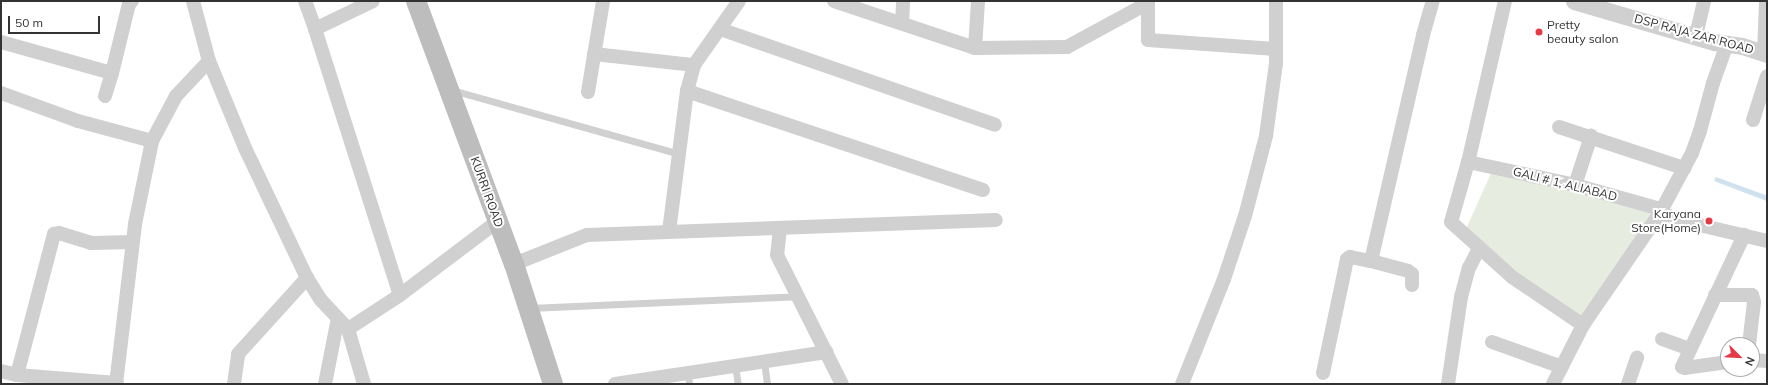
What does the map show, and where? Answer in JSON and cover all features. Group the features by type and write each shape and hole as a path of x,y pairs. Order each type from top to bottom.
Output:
{"main road":[{"name":"KURRI ROAD","path":"416,1 514,264 553,384"}],"street":[{"path":"105,96 129,4 132,1"},
{"path":"193,1 209,61 245,148 306,278 321,300 348,329 364,384"},
{"path":"305,1 400,295"},
{"path":"314,29 373,1"},
{"path":"588,92 603,1"},
{"path":"669,232 687,91 694,65 739,1"},
{"path":"834,1 975,48 1067,47 1148,2 1148,40 1276,49"},
{"path":"902,23 903,1"},
{"path":"975,48 978,1"},
{"path":"1182,384 1224,279 1245,216 1266,136 1276,63 1276,1"},
{"path":"1371,261 1422,35 1433,1"},
{"path":"1505,1 1468,162 1451,222 1478,248 1512,277 1583,325"},
{"name":"DSP RAJA ZAR ROAD","path":"1574,1 1696,36 1727,44 1742,46 1765,54"},
{"path":"1696,36 1704,1"},
{"path":"1765,54 1766,1"},
{"path":"720,29 995,125"},
{"path":"1,42 112,73"},
{"path":"1552,384 1583,325 1660,213 1692,153 1713,83 1727,44"},
{"path":"594,54 694,65"},
{"path":"1,371 17,375 117,384 133,242 152,141 176,96 209,61"},
{"path":"1753,120 1767,76"},
{"path":"687,91 983,190"},
{"path":"1,92 78,121 152,141"},
{"path":"1559,127 1591,136 1684,168"},
{"path":"1575,185 1591,136"},
{"name":"GALI # 1, ALIABAD","path":"1468,162 1575,185 1657,208 1660,213 1691,223 1767,241"},
{"path":"514,264 587,235 996,220"},
{"path":"348,329 400,295 498,221"},
{"path":"780,228 777,255 842,384"},
{"path":"17,375 54,234 91,243 133,242"},
{"path":"1720,363 1685,368 1682,367 1682,364 1744,236"},
{"path":"1448,384 1461,297 1469,268 1478,248"},
{"path":"1323,373 1347,259 1350,257 1371,261 1408,271 1412,274 1412,285"},
{"path":"234,384 238,354 306,278"},
{"path":"1716,295 1752,295 1754,302 1750,337"},
{"path":"325,384 338,318"},
{"path":"1662,339 1690,349"},
{"path":"1492,342 1562,367"},
{"path":"615,384 688,379 735,366 827,352"},
{"path":"1629,384 1637,358"}],"lane":[{"path":"450,90 679,154"},
{"path":"529,308 799,296"},
{"path":"764,362 766,384"},
{"path":"735,366 738,384"}],"shaded area":[{"path":"1492,171 1657,212 1582,320 1506,268 1466,229"}],"waterway":[{"path":"1767,198 1717,180 1767,199"}],"place":[{"name":"Pretty beauty salon","path":"1539,32"},
{"name":"Karyana Store(Home)","path":"1709,221"}]}
